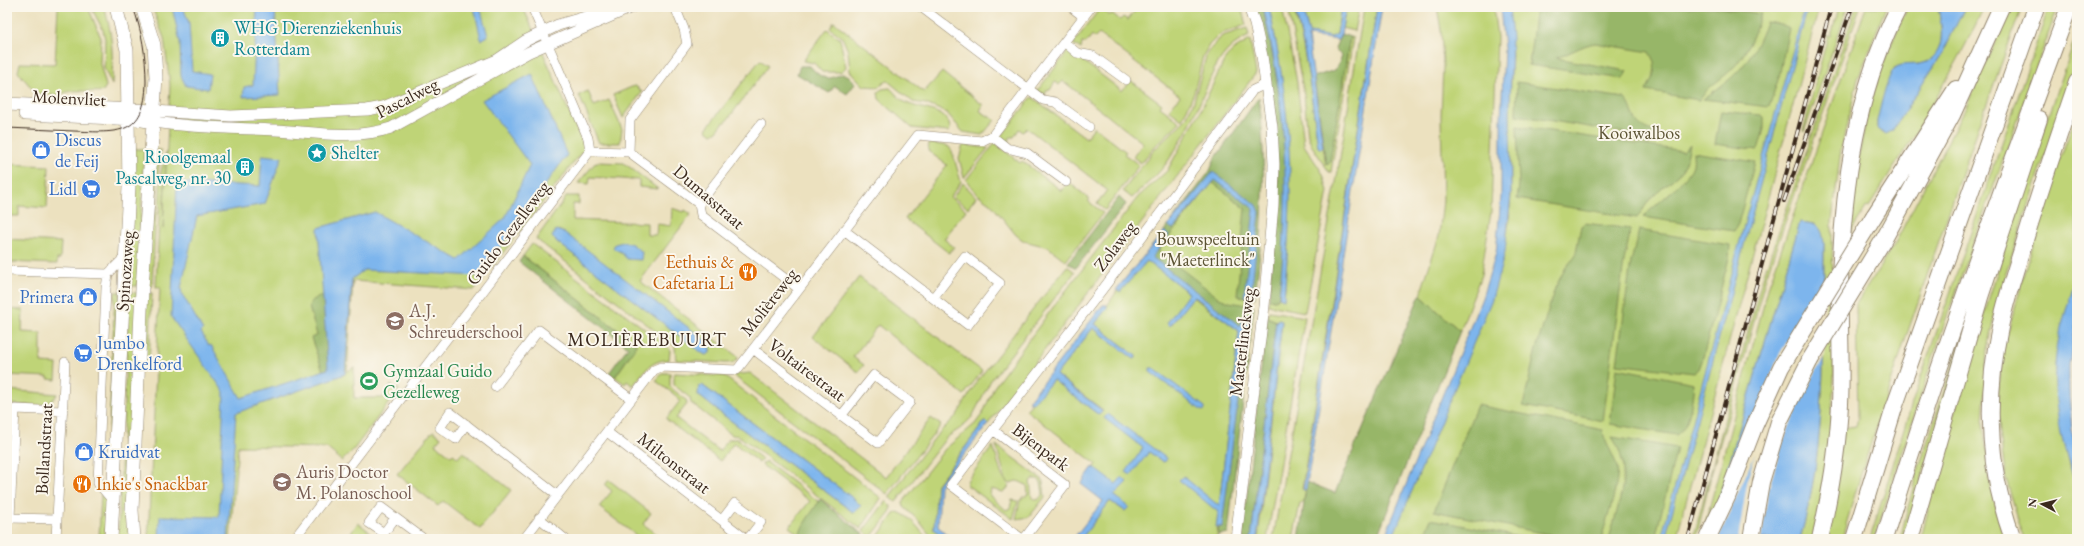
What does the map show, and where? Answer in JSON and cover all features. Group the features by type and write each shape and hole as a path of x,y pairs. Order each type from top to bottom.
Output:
{"highway":[{"path":"1820,539 1834,466 1840,405 1840,287 1846,184 1866,94 1881,48 1899,7"},
{"path":"1751,539 1760,482 1779,422 1810,360 1884,238 1952,115 2000,7"},
{"path":"1854,539 1894,408 2036,7"},
{"path":"1884,539 1920,420 1965,291 2069,7"},
{"path":"1910,539 1980,297 2063,49 2074,7"},
{"path":"1707,539 1727,497 1754,427 1781,367 1942,109 1974,65"},
{"path":"2013,539 1996,477 1991,430 1994,360 2000,327 2012,283 2077,82"}],"main road":[{"name":"Spinozaweg","path":"111,539 129,188 127,50 116,7"},
{"name":"Spinozaweg","path":"134,539 132,510 141,297 154,116 154,45 142,7"},
{"name":"Molenvliet","path":"7,104 129,114"},
{"name":"Molenvliet","path":"7,113 129,114"},
{"path":"129,114 154,116"}],"street":[{"path":"532,7 588,138 590,151 629,152 630,120 687,44 684,29 675,7"},
{"name":"Pascalweg","path":"154,116 231,116 367,110 383,107 497,60 541,29 600,14 616,7"},
{"name":"Pascalweg","path":"154,116 324,133 363,135 377,132 391,128 529,52 632,7"},
{"path":"921,7 1043,100 1055,102 1089,127"},
{"path":"1071,7 1084,16"},
{"path":"1066,182 1027,153 1007,148 992,136 1091,7"},
{"name":"Maeterlinckweg","path":"1236,539 1265,299 1273,205 1274,164 1272,127 1266,84 1255,24 1248,7"},
{"path":"1064,42 1077,52 1093,56 1126,80"},
{"name":"Zolaweg","path":"993,430 1102,290 1253,90 1266,84"},
{"path":"699,204 761,124"},
{"name":"Molièreweg","path":"524,539 557,494 654,370 661,367 737,370 918,135 982,142 992,136"},
{"name":"Guido Gezelleweg","path":"294,539 590,151"},
{"name":"Dumasstraat","path":"629,152 699,204 701,215 799,289"},
{"path":"844,230 932,298 968,325 1000,283 964,256 932,298"},
{"name":"Spinozaweg","path":"113,501 98,483 108,274 126,256"},
{"path":"7,271 108,274"},
{"path":"495,387 539,330 631,399"},
{"name":"Voltairestraat","path":"753,349 841,416 878,443 910,402 874,375 841,416"},
{"name":"Bollandstraat","path":"56,539 65,362"},
{"path":"56,519 10,518 14,413 15,409 63,410"},
{"path":"466,424 557,494"},
{"name":"Bijenpark","path":"993,430 1065,485 1023,539 951,484 993,430"},
{"name":"Miltonstraat","path":"607,432 722,520 747,539 761,522 735,503 722,520"},
{"path":"395,518 424,539"},
{"path":"539,518 565,539"}],"green space":[{"path":"58,7 88,7 101,38 100,64 106,86 103,91 70,91 59,96 36,93 18,72 20,63 55,64"},
{"path":"91,7 104,7 107,17 112,46 112,85 104,68 105,39 103,30"},
{"path":"152,7 523,7 585,148 474,290 353,281 347,372 354,367 354,398 383,398 391,385 398,389 397,390 399,389 354,449 342,461 327,448 238,446 230,539 148,539 160,287 156,287 161,172 166,152 163,229 170,85 164,38"},
{"path":"1101,7 1107,9 1106,12 1108,15 1113,14 1120,20 1123,17 1128,20 1138,7 1241,7 1246,25 1220,34 1209,45 1203,56 1194,93 1182,120 1169,110 1180,96 1099,34 1095,38 1092,35 1086,43 1082,43 1081,49 1073,44"},
{"path":"1254,7 1263,8 1273,58 1284,135 1286,186 1284,254 1279,297 1275,300 1269,299 1278,180"},
{"path":"1269,7 1282,7 1297,82 1304,145 1323,174 1328,191 1305,312 1268,305 1269,299 1275,300 1279,297 1284,299 1289,224 1286,117 1282,81"},
{"path":"1288,7 1293,7 1298,24 1314,111 1318,147 1321,149 1323,147 1326,164 1330,161 1350,37 1353,38 1331,172 1329,172 1312,146 1308,136 1304,95"},
{"path":"1302,7 1341,7 1337,34 1332,37 1309,33"},
{"path":"1346,7 1359,7 1354,31 1342,28"},
{"path":"1364,7 1377,7 1302,489 1306,490 1303,503 1300,503 1293,539 1273,539 1338,171"},
{"path":"1437,7 1493,7 1497,37 1491,212 1481,275 1460,331 1420,295 1439,236 1443,200 1441,116 1443,66 1441,30"},
{"name":"Kooiwalbos","path":"1508,7 1819,8 1676,539 1389,539 1499,273 1509,223 1511,194 1510,104 1512,55"},
{"path":"1536,7 1717,7 1761,14 1753,37 1736,65 1713,84 1699,100 1646,91 1655,67 1649,52 1595,43 1556,58 1627,71 1623,79 1529,65"},
{"path":"1839,7 1848,7 1804,132 1803,131 1828,35 1831,36"},
{"path":"1856,7 1860,7 1765,280 1729,414 1714,463 1696,539 1693,539 1761,283"},
{"path":"1866,7 1886,7 1858,79 1841,149 1832,221 1834,380 1829,453 1813,539 1800,539 1809,503 1820,429 1823,355 1824,243 1815,224 1800,222 1707,539 1701,539 1769,285"},
{"path":"1908,7 1938,7 1941,24 1941,41 1935,56 1928,61 1894,68 1877,121 1877,128 1892,131 1942,54 1965,7 1984,7 1972,33 1930,109 1869,207 1867,206 1845,241 1864,130 1872,99 1882,67"},
{"path":"2011,7 2022,7 1904,343 1864,465 1842,539 1825,539 1843,428 1856,426 1858,418 1856,304 1894,245 1966,107"},
{"path":"2049,7 2058,7 1940,336 1874,539 1870,539 1913,400"},
{"path":"834,22 924,92 942,72 983,105 980,111 995,120 982,135 963,132 947,113 926,104 913,102 888,81 885,81 878,87 864,86 850,71 848,51 842,37 830,28"},
{"path":"1766,22 1781,24 1789,28 1779,77 1769,107 1703,99 1726,83 1742,67 1755,48"},
{"path":"1247,28 1249,36 1238,42 1230,49 1217,65 1189,125 1166,164 1132,198 1123,191 1154,150 1186,119 1194,101 1207,53 1222,36"},
{"path":"827,29 840,39 846,67 841,72 822,72 814,63 803,61"},
{"path":"2077,33 2077,62 1999,294 1987,349 1983,424 1991,488 2004,539 1921,539 1955,411 1993,284"},
{"path":"1341,34 1350,37 1330,162 1326,164 1314,77 1335,70 1342,57 1335,48"},
{"path":"1250,40 1256,73 988,424 985,421 937,484 934,529 945,539 933,539 920,522 904,507 903,502 945,449 975,424 983,413 994,387 1048,314 1138,197 1167,171 1199,114 1224,61 1232,51"},
{"path":"1069,50 1122,91 1130,80 1162,104 1160,107 1180,122 1154,147 1141,163 1133,157 1143,143 1063,81 1059,85 1055,82 1050,90 1046,90 1045,95 1037,91"},
{"path":"760,60 768,66 725,123 724,122 717,131 712,134 706,129"},
{"path":"800,66 810,66 823,77 828,78 843,74 847,75 855,84 847,94 835,86 829,93 797,74"},
{"path":"1517,82 1624,98 1628,102 1636,120 1640,125 1653,131 1656,138 1516,115"},
{"path":"634,86 642,92 623,118 613,95"},
{"path":"890,88 906,103 935,112 946,118 949,123 950,130 948,132 912,128 879,99 878,92 882,89"},
{"path":"588,91 594,106 609,100 622,129 620,143 599,143 579,95"},
{"path":"1032,97 1086,138 1094,127 1126,152 1124,154 1139,165 1105,210 1097,204 1107,190 1027,128 1023,132 1019,129 1014,137 1010,137 1009,143 1000,138"},
{"path":"1259,97 1263,147 1263,197 1255,298 1237,296 1245,208 1212,182 1158,251 1219,298 1229,302 1254,306 1228,533 1218,535 1241,331 1207,308 1144,257 1210,171 1214,160"},
{"path":"1721,111 1761,115 1764,117 1764,129 1758,150 1715,144"},
{"path":"2077,113 2077,273 2055,364 2056,394 2062,436 2069,465 2077,485 2077,539 2026,539 2019,523 2005,475 1997,405 2003,349 2050,186"},
{"path":"1517,126 1683,151 1690,144 1686,163 1680,173 1650,199 1637,218 1517,199 1519,185"},
{"path":"929,143 948,146 952,151 961,182 950,197 966,210 944,239 954,247 949,253 905,219 947,165 928,151"},
{"path":"995,143 1020,163 1022,161 1062,191 1068,182 1090,199 1088,201 1103,213 1066,261 1048,247 1024,241 1016,235 991,204 976,193 966,180"},
{"path":"963,145 988,148 964,178 959,158"},
{"path":"133,149 144,149 138,286 129,286"},
{"path":"156,150 161,150 158,172 152,287 146,287"},
{"path":"1693,152 1755,162 1738,224 1734,231 1643,217 1671,192 1690,171 1693,165"},
{"path":"596,162 624,163 658,189 639,187 639,180 590,177 589,184 578,183"},
{"path":"7,164 49,166 47,208 19,206 19,216 7,216"},
{"name":"Bouwspeeltuin \"Maeterlinck\"","path":"1215,180 1254,209 1244,295 1247,297 1244,317 1151,257"},
{"path":"963,183 976,197 968,208 953,197"},
{"path":"567,196 579,196 579,204 573,204 573,220 647,223 647,235 656,235 657,224 671,226 672,208 683,212 685,210 691,214 640,281 738,357 737,359 733,362 727,363 676,360 675,346 536,239","holes":["559,230 710,344 711,349 706,355 557,242"]},
{"path":"1119,197 1126,204 1076,268 1068,263"},
{"path":"1585,223 1631,229 1624,261 1603,421 1523,406 1536,349 1555,288 1566,267 1575,257 1581,226"},
{"path":"1639,230 1730,245 1729,258 1702,361 1699,369 1694,373 1617,364 1631,262"},
{"path":"7,239 61,242 60,259 57,259 57,264 7,262"},
{"path":"532,244 662,342 670,350 669,360 663,360 652,364 633,386 627,381 625,384 615,377 637,345 523,256"},
{"path":"523,256 637,345 615,377 609,373 628,347 519,262"},
{"path":"1147,261 1190,293 1167,323 1170,326 1194,295 1239,331 1219,507 1183,476 1218,512 1217,539 1081,539 1110,501 1125,511 1129,507 1114,495 1115,486 1092,470 1096,464 1026,410 1053,380 1099,415 1103,410 1056,375 1093,328 1135,359 1136,356 1095,324 1117,291 1120,291"},
{"path":"1067,266 1075,272 991,380 972,417 961,428 947,437 896,502 889,497 937,435 957,415 978,380"},
{"path":"859,277 982,371 964,395 878,325 853,357 864,365 858,372 813,337"},
{"path":"115,292 120,292 108,487 105,481 107,476"},
{"path":"129,292 137,293 130,539 118,539"},
{"path":"146,293 152,293 149,366 143,366"},
{"path":"323,295 329,369 323,371 311,338 317,335 309,307 311,301"},
{"path":"1420,295 1460,331 1376,539 1299,539 1307,482 1335,493"},
{"path":"1975,298 1904,539 1900,539 1916,476"},
{"path":"7,309 23,310 22,332 41,333 41,363 57,364 56,380 48,379 48,377 7,375"},
{"path":"1269,311 1305,317 1267,539 1258,539 1282,321 1279,319 1276,321 1267,317"},
{"path":"1267,317 1276,321 1251,539 1242,539"},
{"path":"1617,368 1694,383 1690,412 1681,431 1676,435 1610,424"},
{"path":"662,373 670,373 670,387 686,400 687,404 676,418 719,451 729,439 738,439 762,459 759,463 734,443 720,461 666,419 680,401 675,395 656,381"},
{"path":"674,373 724,376 881,498 861,529 739,436 732,435 691,403 690,398 674,385","holes":["702,385 854,499 861,506 854,513 698,395 699,386"]},
{"path":"750,373 886,477 931,418 941,425 887,494 733,375"},
{"path":"7,390 57,394 48,403 42,405 7,404"},
{"path":"1477,405 1603,430 1605,439 1616,462 1617,474 1612,503 1601,539 1571,539 1434,511"},
{"path":"433,431 441,437 435,444 451,456 453,454 458,458 463,452 511,490 480,529 443,501 438,506 397,474"},
{"path":"1612,437 1677,448 1655,539 1609,539 1620,500 1623,474 1619,449"},
{"path":"996,445 1043,480 1045,497 1029,517 1016,519 1020,500 1028,494 1027,485 1017,481 1010,484 1006,480","holes":["1033,479 1038,479 1041,482 1043,494 1038,500 1032,498 1030,481"]},
{"path":"993,446 1002,476 1009,485 1007,490 1003,492 991,489 990,496 1006,510 1010,508 1012,500 1018,501 1013,519 967,485 967,481"},
{"path":"765,461 819,502 800,535 789,527 810,501 762,465"},
{"path":"609,480 651,513 643,524 658,535 655,539 641,539 599,507 612,491 605,485"},
{"path":"101,494 107,502 105,539 99,539"},
{"path":"820,499 869,539 800,539 800,534 804,524"},
{"path":"886,501 891,506 890,513 871,537 863,531"},
{"path":"898,512 911,520 927,539 876,539 894,514"},
{"path":"1431,519 1529,539 1422,539"},
{"path":"358,523 370,532 365,539 346,539"}],"water":[{"path":"172,7 183,7 189,23 192,71 210,74 208,89 186,86 181,76 180,42"},
{"path":"257,7 275,7 280,95 243,97 244,87 253,85"},
{"path":"474,7 480,7 488,36 481,40"},
{"path":"1263,7 1269,7 1273,27 1284,90 1288,132 1290,205 1284,299 1279,297 1285,223 1282,116 1271,44"},
{"path":"1294,7 1302,7 1309,33 1332,37 1337,34 1341,7 1346,7 1341,34 1338,40 1308,36 1323,147 1321,149 1318,147 1306,59"},
{"path":"1377,7 1382,7 1306,490 1303,490"},
{"path":"1500,7 1509,7 1512,38 1510,104 1511,194 1505,252 1492,299 1392,539 1384,539 1482,298 1496,253 1501,196 1501,120 1504,48"},
{"path":"1805,7 1808,7 1665,539 1661,539 1747,214"},
{"path":"1938,7 1965,7 1942,54 1892,131 1886,134 1877,128 1877,121 1889,78 1897,66 1919,64 1928,61 1935,55 1939,49 1941,41 1941,24"},
{"path":"532,74 567,155 479,276 364,270 352,279 345,374 236,413 228,539 159,539 160,516 219,517 224,392 171,317 177,182 260,186 262,155 282,157 265,204 197,216 181,288 182,294 203,330 201,332 209,346 211,345 241,398 328,369 318,228 375,212 459,260 505,218 530,165 482,100"},
{"path":"1213,172 1257,205 1260,212 1251,297 1244,296 1254,209 1215,180 1173,229 1168,226"},
{"path":"1800,222 1818,226 1822,232 1824,243 1823,355 1820,429 1809,503 1800,539 1707,539"},
{"path":"556,230 565,233 710,344 710,353 706,355 702,353 557,242 552,237"},
{"path":"1164,231 1169,235 1152,257 1240,326 1244,317 1248,322 1222,527 1216,527 1218,512 1179,480 1183,476 1219,506 1239,331 1194,296 1170,326 1167,323 1189,293 1147,261 1120,292 1116,290"},
{"path":"623,242 632,244 642,252 641,260 627,259 621,252 613,248 615,244"},
{"path":"2077,273 2077,318 2069,365 2069,392 2072,430 2077,445 2077,485 2067,457 2057,411 2055,396 2055,365 2058,342"},
{"path":"1103,305 1107,305 1107,308 1095,324 1136,356 1136,358 1134,359 1093,328 1056,375 1103,411 1099,415 1053,380 1034,402 1030,403 1030,399"},
{"path":"1279,319 1282,321 1257,539 1251,539 1276,321"},
{"path":"1150,368 1153,368 1205,407 1205,410 1202,411 1150,372"},
{"path":"702,385 854,499 861,506 854,513 718,411 698,395 699,386"},
{"path":"1108,414 1166,458 1166,461 1163,462 1149,452 1131,475 1126,472 1143,448 1104,418"},
{"path":"985,421 988,424 940,486 938,527 954,539 945,539 934,529 937,485"},
{"path":"1093,467 1116,484 1122,477 1127,482 1114,495 1129,507 1125,511 1110,501 1081,539 1073,539 1103,501 1081,484"}],"pier":[{"path":"1826,278 1825,355 1806,390 1783,441 1769,488 1761,539 1738,539 1748,477 1755,454 1718,539 1705,539 1780,353"}],"tram line":[{"path":"7,128 104,132 126,128 134,122 141,113 146,82 143,44 133,7"}],"railway":[{"path":"1688,539 1831,7"},
{"path":"1784,201 1852,7"}],"place":[{"name":"WHG Dierenziekenhuis Rotterdam","path":"220,38"},
{"name":"Discus de Feij","path":"41,150"},
{"name":"Shelter","path":"317,153"},
{"name":"Rioolgemaal Pascalweg, nr. 30","path":"245,167"},
{"name":"Lidl","path":"91,189"},
{"name":"Eethuis & Cafetaria Li","path":"748,272"},
{"name":"Primera","path":"88,297"},
{"name":"A.J. Schreuderschool","path":"395,321"},
{"name":"Jumbo Drenkelford","path":"83,353"},
{"name":"Gymzaal Guido Gezelleweg","path":"369,381"},
{"name":"Kruidvat","path":"84,452"},
{"name":"Auris Doctor M. Polanoschool","path":"282,482"},
{"name":"Inkie's Snackbar","path":"82,484"}],"district":[{"name":"MOLIÈREBUURT","path":"647,339"}]}
